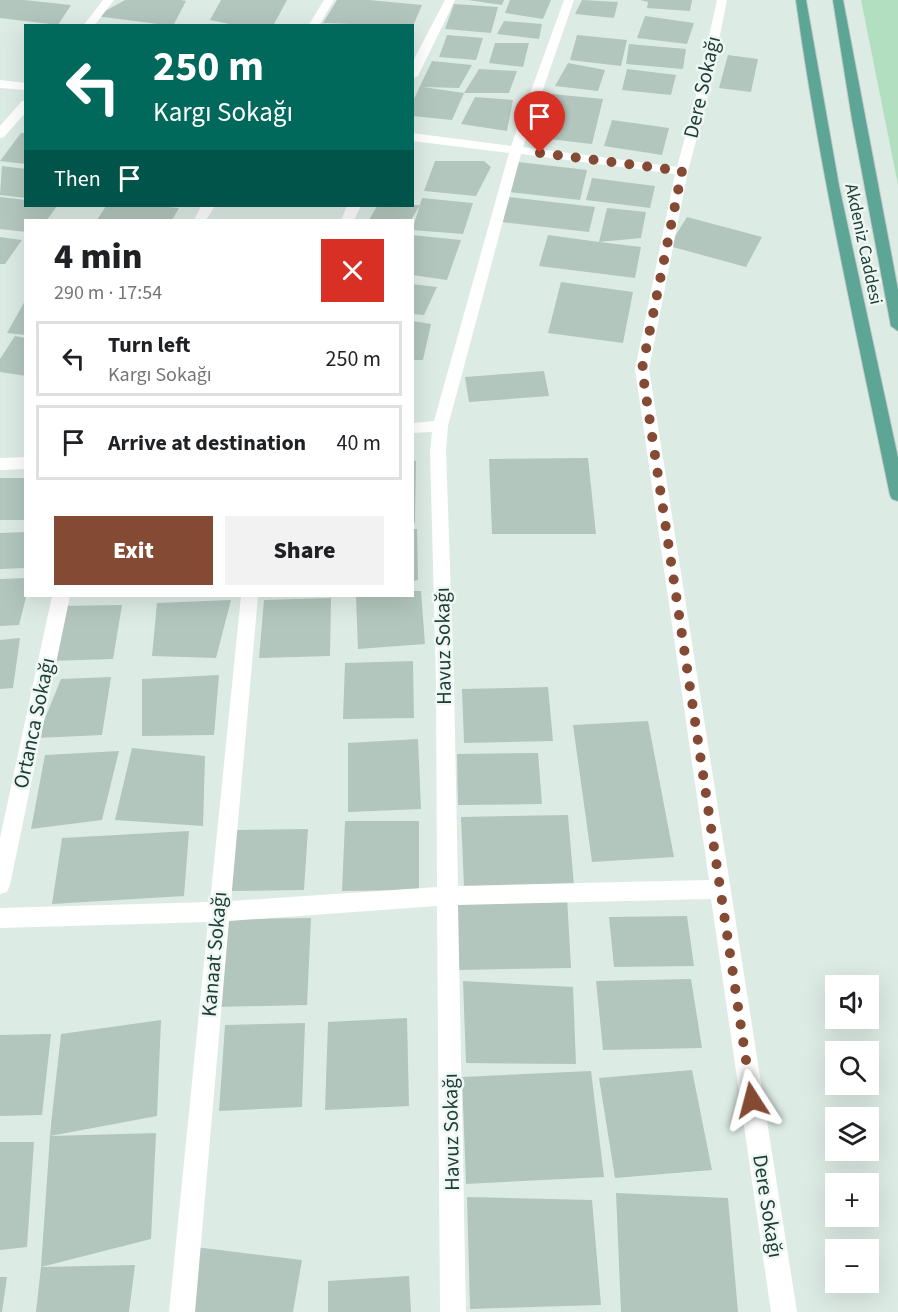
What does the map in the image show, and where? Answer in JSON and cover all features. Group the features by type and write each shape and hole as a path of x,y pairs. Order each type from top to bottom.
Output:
{"main road":[{"name":"Akdeniz Caddesi","path":"801,0 838,211 898,495"},
{"name":"Akdeniz Caddesi","path":"838,0 858,119 898,326"}],"street":[{"path":"90,24 109,0"},
{"path":"314,24 329,0"},
{"path":"414,72 450,0"},
{"name":"Havuz Sokağı","path":"453,1312 445,682 438,451 440,426 516,150 569,0"},
{"name":"Dere Sokağı","path":"722,0 701,100 682,171 642,369 784,1312"},
{"path":"0,84 24,87"},
{"path":"0,134 24,106"},
{"path":"414,137 682,171"},
{"path":"414,428 440,426"},
{"path":"0,464 24,463"},
{"name":"Ortanca Sokağı","path":"0,885 61,597"},
{"name":"Kanaat Sokağı","path":"182,1312 249,597"},
{"path":"0,918 218,912 447,896 720,889"}],"green space":[{"path":"861,0 898,0 898,185"}],"building":[{"path":"0,0 71,5 59,24 0,18"},
{"path":"125,0 186,1 174,24 96,16"},
{"path":"221,0 287,0 274,24 229,24 210,20"},
{"path":"337,0 369,0 422,5 414,24 323,23"},
{"path":"468,0 504,0 502,5"},
{"path":"510,0 551,0 543,19 505,13"},
{"path":"582,0 618,2 614,18 575,14"},
{"path":"640,0 692,0 690,11 647,8 648,2"},
{"path":"454,4 498,7 491,33 445,29"},
{"path":"645,16 694,23 687,44 637,38"},
{"path":"504,21 542,24 539,39 497,34"},
{"path":"447,35 483,38 476,60 439,57"},
{"path":"577,35 627,40 621,66 570,60"},
{"path":"495,43 529,43 523,67 489,63"},
{"path":"629,44 686,49 683,69 626,64"},
{"path":"728,55 758,59 751,92 719,88"},
{"path":"432,61 472,65 459,88 423,87 464,93 452,120 414,116 414,99"},
{"path":"568,63 605,70 598,91 555,86"},
{"path":"479,69 517,71 509,93 464,93"},
{"path":"627,69 676,75 671,95 622,90"},
{"path":"552,94 603,99 592,144 540,138"},
{"path":"475,97 513,100 507,131 461,124"},
{"path":"612,120 669,128 662,155 604,146"},
{"path":"21,133 24,133 24,164 0,161"},
{"path":"435,161 484,161 491,167 476,196 424,191"},
{"path":"518,162 587,170 580,200 509,192"},
{"path":"2,166 24,169 24,198 0,195"},
{"path":"592,178 655,186 650,208 586,200"},
{"path":"0,197 24,200 24,207 56,207 48,219 24,219 24,232 0,229"},
{"path":"509,197 595,207 589,232 501,222"},
{"path":"422,198 473,203 463,234 414,230"},
{"path":"420,205 412,219 370,219 376,207 414,207"},
{"path":"105,207 179,208 173,219 98,219"},
{"path":"607,208 646,212 641,238 599,242"},
{"path":"687,217 762,237 746,267 669,246"},
{"path":"414,235 461,240 447,280 414,275"},
{"path":"548,235 641,247 635,278 539,266"},
{"path":"0,237 22,240 5,264 0,264"},
{"path":"561,282 633,292 623,343 548,333"},
{"path":"414,284 437,287 424,315 414,314"},
{"path":"24,303 24,335 7,333"},
{"path":"414,321 431,324 423,360 414,360"},
{"path":"15,336 24,338 24,376 0,372 0,359"},
{"path":"544,371 549,396 469,402 465,377"},
{"path":"588,458 596,534 492,534 489,459"},
{"path":"414,461 416,461 415,523"},
{"path":"0,478 24,478 24,520 0,520"},
{"path":"414,529 417,529 418,580 414,581"},
{"path":"24,532 24,568 0,569 0,533"},
{"path":"24,578 24,597 26,597 19,625 0,626 0,579"},
{"path":"414,591 421,591 425,644 358,649 356,597 414,597"},
{"path":"331,598 330,656 259,658 264,600"},
{"path":"231,600 216,658 152,656 157,603"},
{"path":"122,605 113,659 49,661 60,606"},
{"path":"20,638 13,688 0,689 0,640"},
{"path":"413,661 414,718 343,719 345,663"},
{"path":"219,675 214,735 142,736 142,679"},
{"path":"111,677 102,735 37,738 61,679"},
{"path":"548,687 553,741 464,743 462,689"},
{"path":"648,721 674,857 592,862 573,725"},
{"path":"418,739 421,809 348,812 348,743"},
{"path":"132,748 205,756 203,826 115,820"},
{"path":"119,751 102,820 31,829 45,755"},
{"path":"538,753 542,804 458,805 457,754"},
{"path":"568,815 574,886 464,888 461,817"},
{"path":"345,821 419,821 419,890 342,891"},
{"path":"308,829 304,890 228,891 234,830"},
{"path":"189,831 184,896 52,904 62,838"},
{"path":"567,897 571,968 458,970 456,898"},
{"path":"687,916 694,966 614,967 609,917"},
{"path":"311,918 307,1005 216,1007 225,919"},
{"path":"691,979 702,1048 603,1050 596,981"},
{"path":"463,981 573,987 576,1064 466,1063"},
{"path":"407,1018 409,1106 325,1110 328,1022"},
{"path":"161,1020 157,1116 50,1136 61,1034"},
{"path":"305,1023 302,1107 219,1111 225,1025"},
{"path":"51,1034 42,1115 0,1116 0,1035"},
{"path":"692,1070 712,1170 615,1178 599,1078"},
{"path":"591,1071 604,1177 466,1184 462,1077"},
{"path":"156,1133 151,1239 41,1267 50,1136"},
{"path":"0,1142 34,1142 27,1247 0,1250"},
{"path":"616,1193 728,1198 738,1312 621,1312"},
{"path":"467,1197 592,1200 601,1305 470,1309"},
{"path":"195,1247 302,1260 293,1312 194,1312"},
{"path":"135,1265 129,1312 36,1312 41,1267"},
{"path":"409,1276 411,1312 328,1312 328,1281"},
{"path":"0,1277 7,1277 2,1312 0,1312"}],"route":[{"path":"540,153 682,171 642,369 752,1100"}]}
